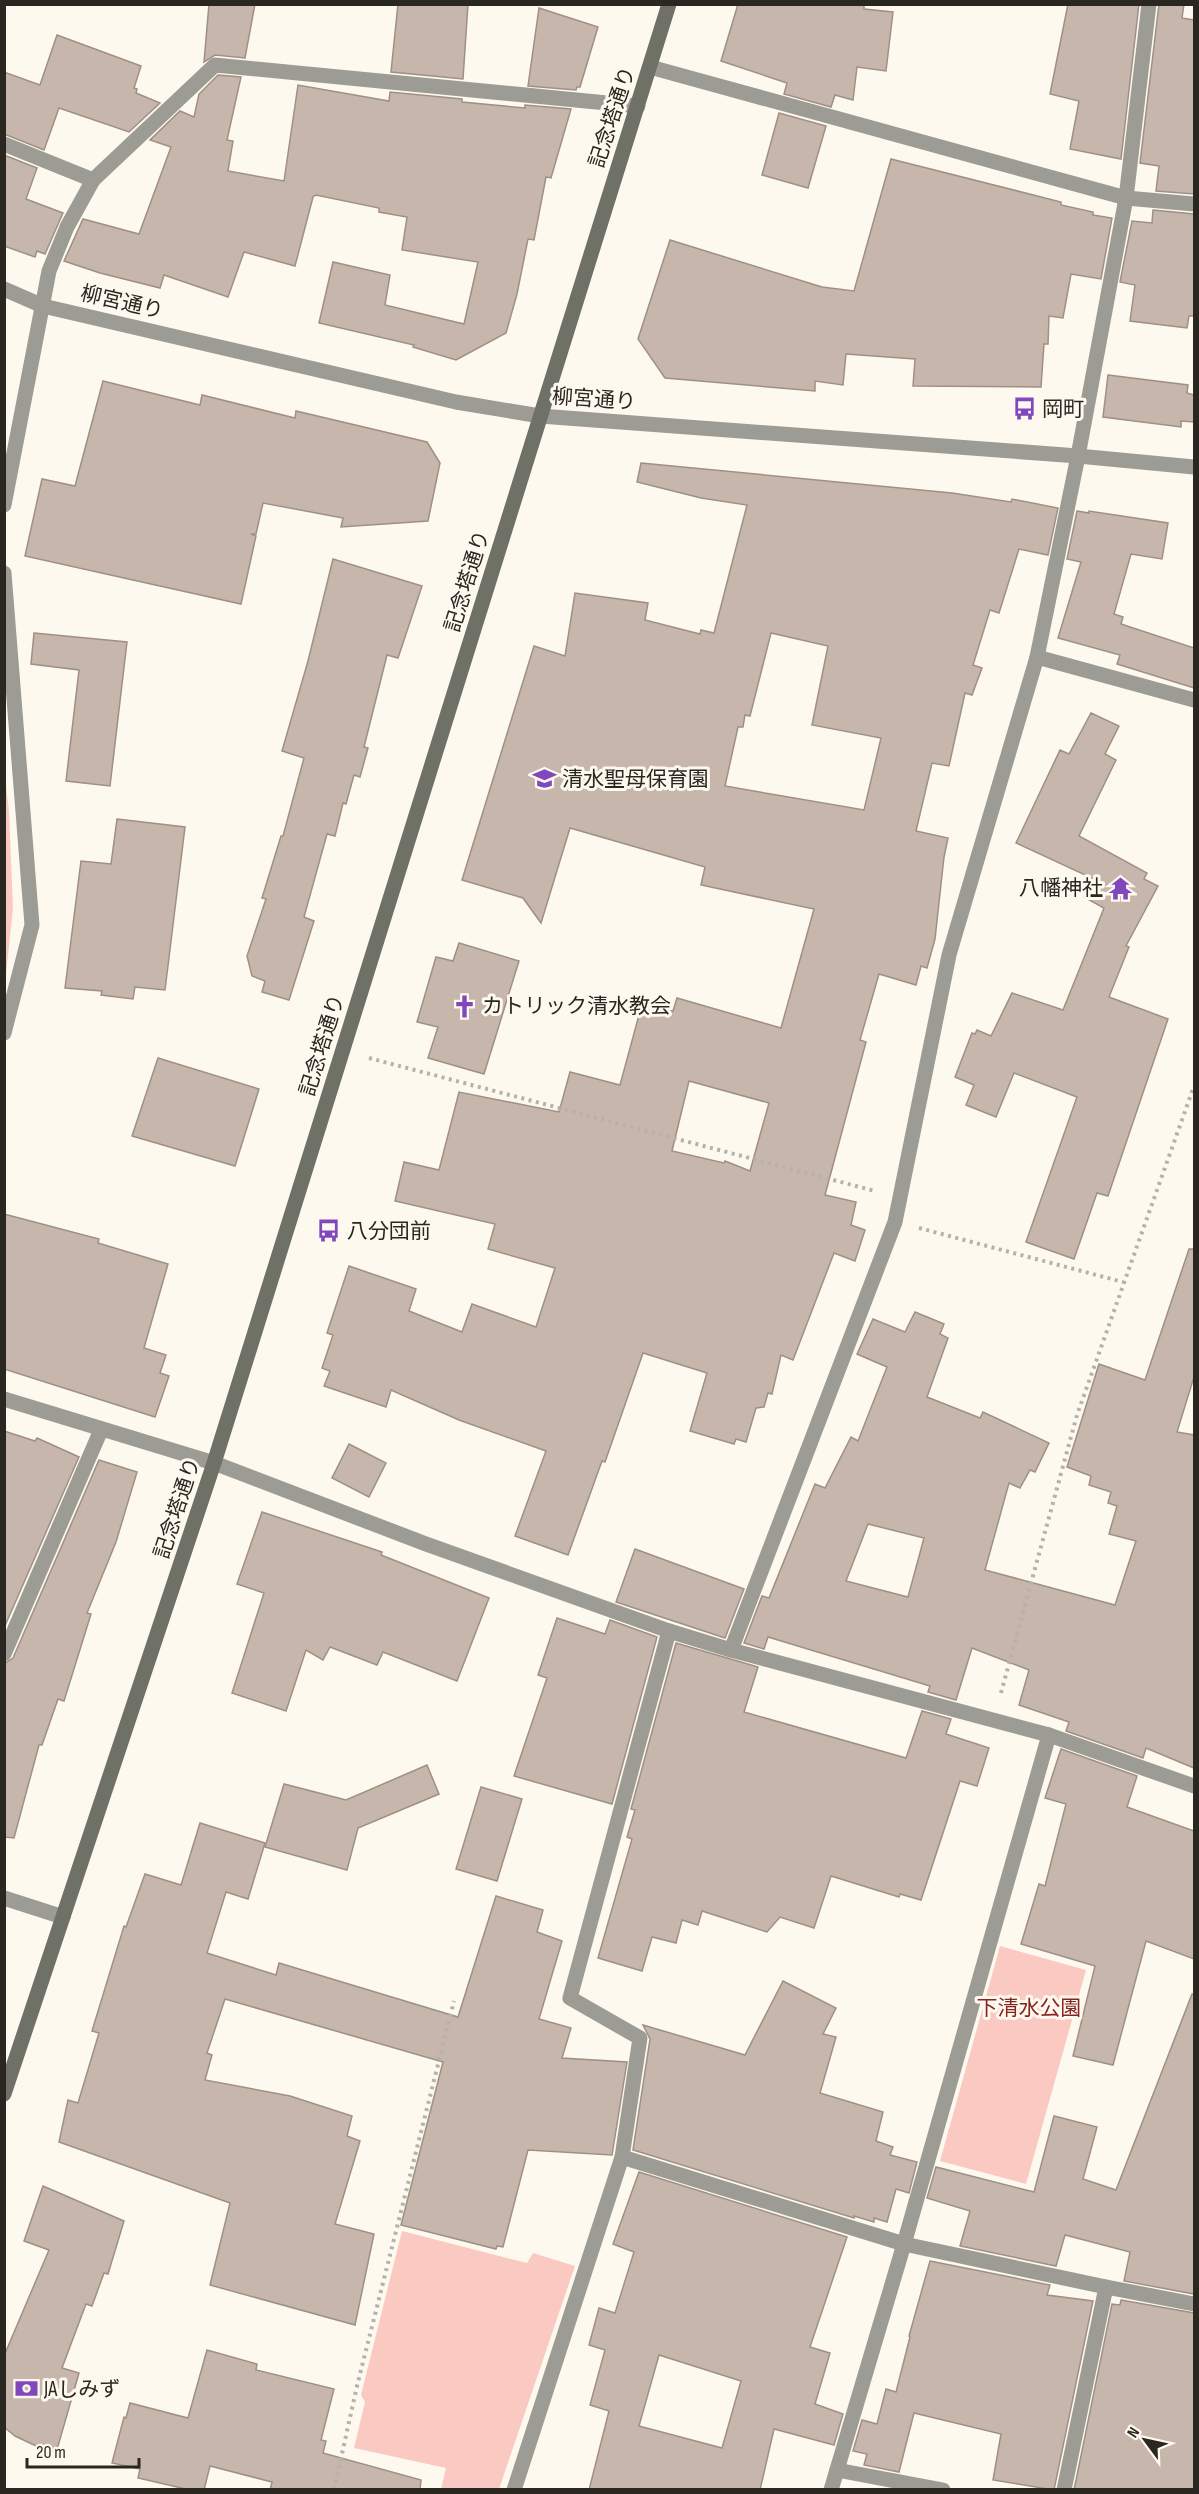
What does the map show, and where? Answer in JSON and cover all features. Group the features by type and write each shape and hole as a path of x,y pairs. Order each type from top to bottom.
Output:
{"main road":[{"name":"記念塔通り","path":"4,2094 214,1463 669,4"}],"street":[{"path":"731,1650 895,1222 949,955 1037,657 1078,456 1126,198 1149,4"},
{"path":"4,505 49,271 67,227 93,180 215,65 638,106"},
{"path":"650,67 1126,198 1194,204"},
{"path":"4,144 93,180"},
{"name":"柳宮通り","path":"4,289 43,306 456,402 540,416 1078,456 1194,467"},
{"path":"4,573 32,925 4,1034"},
{"path":"1037,657 1194,700"},
{"path":"4,1400 214,1463 426,1544 669,1631 731,1650 1049,1736 1194,1786"},
{"path":"4,1654 101,1430"},
{"path":"514,2490 622,2157 640,2038 570,1998 669,1631"},
{"path":"831,2490 904,2244 1049,1736"},
{"path":"4,1898 63,1917"},
{"path":"622,2157 904,2244 1106,2288 1194,2304"},
{"path":"1064,2490 1106,2288"},
{"path":"837,2470 943,2490"}],"path":[{"path":"342,1051 901,1198"},
{"path":"993,1720 1077,1415 1194,1086"},
{"path":"895,1222 1123,1282"},
{"path":"334,2490 357,2386 454,2001"}],"green space":[{"path":"5,777 9,811 13,908 5,984"},
{"name":"下清水公園","path":"1000,1946 1086,1970 1026,2184 940,2161"},
{"path":"402,2231 527,2263 533,2253 575,2266 499,2489 441,2489 446,2468 354,2448 365,2402 361,2395"}],"building":[{"path":"209,4 255,4 245,58 215,55 204,62"},
{"path":"398,4 468,4 463,79 391,72"},
{"path":"738,4 864,4 864,9 893,12 886,71 857,67 853,100 835,95 831,107 784,94 787,83 721,61"},
{"path":"1068,4 1139,4 1121,159 1070,149 1079,101 1050,94"},
{"path":"1159,4 1184,4 1182,18 1194,20 1194,194 1156,191 1159,166 1140,163"},
{"path":"539,8 598,27 580,87 576,90 528,86"},
{"path":"57,35 141,66 134,88 137,89 136,93 160,103 129,132 59,108 44,150 4,134 4,72 40,85"},
{"path":"218,75 241,77 227,140 233,141 228,171 284,181 298,85 389,101 390,92 525,108 525,105 571,109 551,178 546,177 534,240 528,239 517,294 506,333 456,360 413,347 414,345 319,323 333,262 390,275 385,305 464,324 478,262 402,250 407,217 379,212 379,208 316,195 313,197 295,266 244,252 228,297 164,275 160,288 100,273 64,261 83,219 139,234 171,147 150,140 180,111 194,117 199,94"},
{"path":"779,113 826,126 808,188 762,175"},
{"path":"4,155 37,168 26,199 63,213 45,254 37,251 35,257 4,246"},
{"path":"891,159 1061,202 1061,205 1112,218 1101,279 1071,274 1063,318 1049,316 1048,344 1044,344 1041,387 913,386 915,359 846,354 843,385 815,381 815,391 665,378 638,339 670,240 822,287 854,291"},
{"path":"1153,210 1194,214 1194,316 1189,316 1187,328 1130,321 1135,285 1120,282 1132,221 1152,223"},
{"path":"1108,375 1188,385 1187,393 1194,395 1194,422 1181,421 1181,427 1103,417"},
{"path":"103,381 200,405 202,395 295,418 296,411 427,442 440,463 428,521 341,527 343,518 263,503 256,534 251,534 256,536 241,604 25,556 42,479 75,486"},
{"path":"641,463 952,493 1011,502 1012,499 1058,508 1048,555 1019,549 999,613 990,610 973,665 982,668 972,695 965,693 949,766 932,763 916,831 948,838 935,939 927,968 921,966 916,985 879,974 860,1040 866,1042 825,1195 856,1202 851,1225 865,1230 855,1261 834,1253 793,1360 781,1355 772,1394 768,1393 764,1407 756,1408 746,1442 736,1439 734,1444 690,1431 707,1373 643,1353 605,1462 602,1461 568,1555 515,1536 546,1451 459,1420 391,1390 386,1407 324,1386 330,1371 322,1368 333,1335 327,1333 349,1266 416,1289 409,1311 462,1332 472,1304 536,1327 555,1268 488,1249 495,1224 395,1201 404,1162 439,1170 459,1092 559,1112 570,1072 620,1085 642,1004 673,1011 677,998 781,1028 814,909 701,885 705,867 570,828 541,923 523,898 462,880 534,646 565,656 575,593 648,603 645,620 700,634 701,630 714,633 747,505 701,498 637,482","holes":["771,633 828,646 812,725 881,738 864,810 725,786 738,727 743,727 745,715 750,716","689,1081 769,1103 750,1171 725,1161 724,1163 672,1151"]},
{"path":"1077,511 1168,523 1162,559 1131,554 1114,614 1123,617 1121,624 1194,648 1194,688 1117,664 1120,655 1058,638 1081,562 1067,559"},
{"path":"333,559 422,586 398,658 387,655 364,747 368,748 360,777 354,775 346,804 343,803 335,836 327,834 304,917 314,921 289,1000 262,992 265,981 252,976 247,956 266,899 262,898 281,836 283,836 304,758 282,751 308,661"},
{"path":"34,633 127,642 110,786 66,781 79,670 31,664"},
{"path":"1091,713 1119,726 1105,754 1116,760 1079,836 1147,873 1144,879 1158,886 1126,946 1129,947 1109,997 1168,1019 1108,1196 1097,1193 1074,1259 1026,1242 1077,1097 1014,1073 996,1117 966,1105 974,1085 955,1077 972,1033 975,1034 977,1030 991,1036 1012,993 1063,1010 1104,908 1084,897 1094,879 1016,843 1060,750 1069,754"},
{"path":"117,819 185,827 165,990 135,987 133,999 101,995 102,991 65,988 81,861 111,864"},
{"path":"459,943 519,961 484,1074 428,1058 438,1027 417,1022 436,957 453,961"},
{"path":"158,1058 259,1089 235,1166 132,1136"},
{"path":"4,1214 99,1239 98,1243 168,1264 144,1348 166,1355 160,1373 169,1376 155,1417 4,1369"},
{"path":"1189,1249 1194,1249 1194,1377 1177,1432 1194,1435 1194,1768 1146,1748 1143,1758 1066,1731 1069,1722 1019,1705 1029,1670 972,1648 956,1700 928,1692 930,1686 768,1637 764,1649 744,1643 762,1596 769,1598 815,1484 825,1488 851,1437 858,1441 887,1367 857,1354 873,1319 905,1332 915,1312 944,1324 940,1334 948,1338 927,1397 980,1418 983,1412 1049,1443 1035,1472 1030,1470 1020,1488 1009,1483 985,1570 1115,1605 1136,1541 1109,1534 1117,1506 1108,1503 1111,1492 1089,1485 1091,1476 1067,1467 1099,1364 1145,1380","holes":["868,1524 924,1538 908,1597 846,1581"]},
{"path":"4,1431 35,1441 37,1438 79,1457 4,1628"},
{"path":"349,1444 386,1463 369,1497 332,1478"},
{"path":"99,1460 137,1472 116,1542 87,1613 91,1614 64,1701 58,1699 42,1745 39,1745 14,1838 4,1837 4,1664 13,1658"},
{"path":"262,1512 382,1552 381,1555 489,1598 457,1681 383,1652 377,1665 330,1647 323,1660 306,1650 286,1711 232,1693 264,1593 237,1584"},
{"path":"635,1549 744,1589 725,1638 616,1602"},
{"path":"557,1618 605,1634 610,1620 657,1637 612,1804 514,1776 547,1678 538,1675"},
{"path":"676,1643 758,1667 744,1712 906,1758 922,1711 951,1719 946,1734 989,1748 977,1786 960,1781 921,1900 900,1894 899,1897 831,1876 814,1928 780,1917 767,1932 702,1911 698,1925 682,1920 676,1943 652,1937 642,1971 598,1958 632,1839 627,1837 635,1810 631,1809"},
{"path":"1061,1749 1137,1776 1127,1807 1194,1831 1194,1959 1146,1941 1113,2065 1073,2056 1095,1966 1021,1944 1039,1884 1045,1886 1066,1804 1045,1798"},
{"path":"427,1765 439,1794 358,1828 347,1870 265,1847 284,1784 346,1800"},
{"path":"481,1787 522,1799 497,1881 456,1869"},
{"path":"200,1823 265,1843 248,1899 226,1892 207,1953 276,1975 279,1963 458,2017 496,1896 543,1910 537,1932 562,1941 539,2019 571,2028 562,2058 627,2062 612,2155 528,2150 503,2247 497,2246 496,2249 401,2225 443,2062 225,1999 207,2053 212,2055 205,2080 290,2096 352,2116 347,2136 360,2141 335,2224 374,2234 355,2325 210,2285 230,2203 59,2142 68,2100 78,2103 99,2033 92,2031 124,1926 126,1927 145,1874 181,1885"},
{"path":"783,1981 836,2008 823,2034 836,2037 820,2093 883,2112 876,2141 893,2147 890,2155 917,2162 909,2193 896,2189 887,2222 874,2218 874,2222 854,2216 854,2218 633,2150 650,2039 643,2025 745,2055"},
{"path":"1192,1994 1194,1994 1194,2294 1124,2281 1130,2252 1065,2235 1056,2266 960,2246 970,2211 927,2198 936,2167 1034,2192 1054,2116 1097,2127 1083,2179 1116,2190"},
{"path":"639,2172 847,2237 810,2347 830,2353 815,2404 843,2414 834,2445 774,2429 760,2490 589,2490 609,2411 590,2405 605,2350 589,2345 599,2308 615,2313 634,2252 613,2244","holes":["659,2355 741,2381 722,2448 639,2426"]},
{"path":"43,2186 124,2221 108,2274 104,2273 92,2306 86,2304 62,2368 79,2373 56,2453 15,2436 4,2427 4,2356 49,2250 24,2241"},
{"path":"930,2261 1050,2285 1047,2295 1093,2301 1054,2490 993,2480 1001,2434 914,2413 899,2472 864,2465 867,2454 853,2451 862,2420 877,2424 886,2389 896,2392"},
{"path":"1121,2300 1194,2313 1194,2490 1074,2490 1112,2304 1120,2305"},
{"path":"207,2350 257,2364 256,2370 334,2389 321,2440 326,2441 323,2453 421,2480 420,2490 270,2490 272,2482 210,2466 204,2490 190,2490 138,2478 140,2469 112,2463 130,2403 188,2418"}],"place":[{"name":"岡町","path":"1024,409"},
{"name":"清水聖母保育園","path":"544,779"},
{"name":"八幡神社","path":"1121,888"},
{"name":"カトリック清水教会","path":"464,1006"},
{"name":"八分団前","path":"329,1231"},
{"name":"JAしみず","path":"26,2389"}]}
